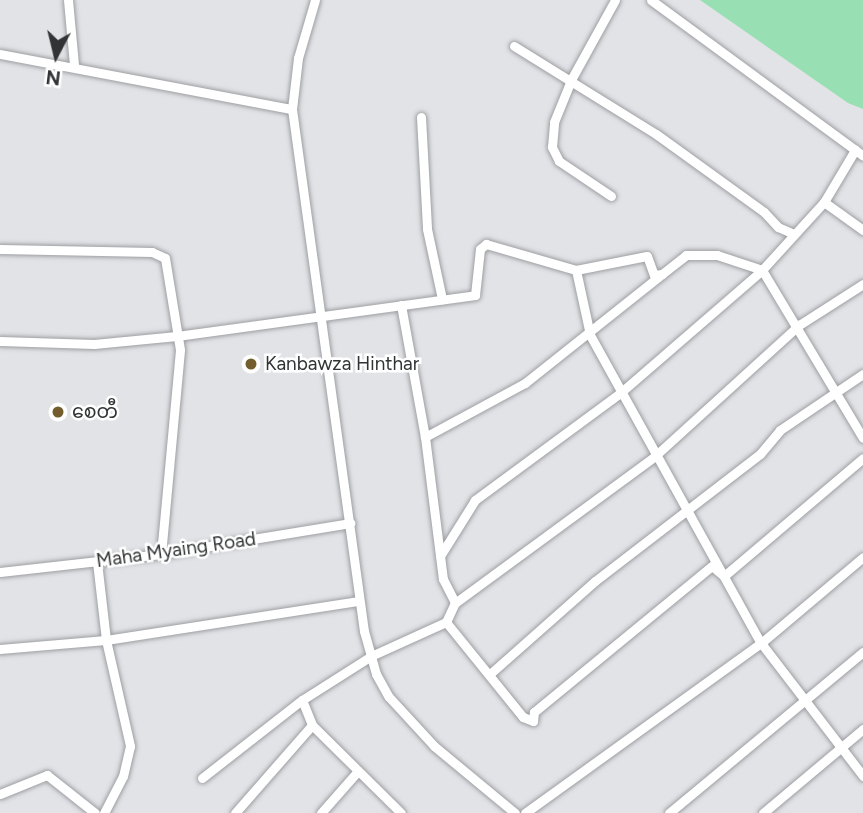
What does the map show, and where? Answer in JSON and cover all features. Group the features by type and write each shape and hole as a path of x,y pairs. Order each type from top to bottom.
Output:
{"street":[{"path":"68,0 74,65"},
{"path":"315,0 298,58 292,109 359,601 371,656 388,697 434,746 514,813"},
{"path":"611,196 559,161 552,147 554,122 572,78 615,0"},
{"path":"440,556 475,499 622,391 762,270 824,202 859,153 651,0"},
{"path":"514,46 572,78 794,234"},
{"path":"0,54 74,65 292,109"},
{"path":"421,117 427,229 442,299"},
{"path":"824,202 863,230"},
{"path":"0,341 94,344 177,336 321,318 477,293 480,249 486,244 576,270 647,256 654,275 662,274"},
{"path":"0,249 152,252 165,258 180,350 162,554"},
{"path":"425,437 525,383 590,335 686,255 717,255 762,270 799,325 863,438"},
{"path":"576,270 590,335 761,643 863,776"},
{"path":"202,778 302,700 371,656 446,622 455,603 655,456 799,325 863,284"},
{"path":"401,304 425,437 443,579 455,603"},
{"path":"491,673 595,581 688,513 760,454 780,430 863,374"},
{"path":"724,576 863,458"},
{"name":"Maha Myaing Road","path":"0,572 162,554 350,523"},
{"path":"524,813 761,643 863,556"},
{"path":"97,562 106,640 130,746 123,776 104,813"},
{"path":"446,622 491,673 523,718 533,721 534,712 712,566 724,576"},
{"path":"0,649 106,640 359,601"},
{"path":"669,813 807,702 863,652"},
{"path":"302,700 312,724 357,772 401,813"},
{"path":"235,813 312,724"},
{"path":"763,813 863,729"},
{"path":"321,813 357,772"},
{"path":"0,794 47,775 95,813"}],"green space":[{"path":"700,0 863,0 863,109 848,103"}],"place":[{"name":"Kanbawza Hinthar","path":"251,364"},
{"name":"စေတီ","path":"58,412"}]}
